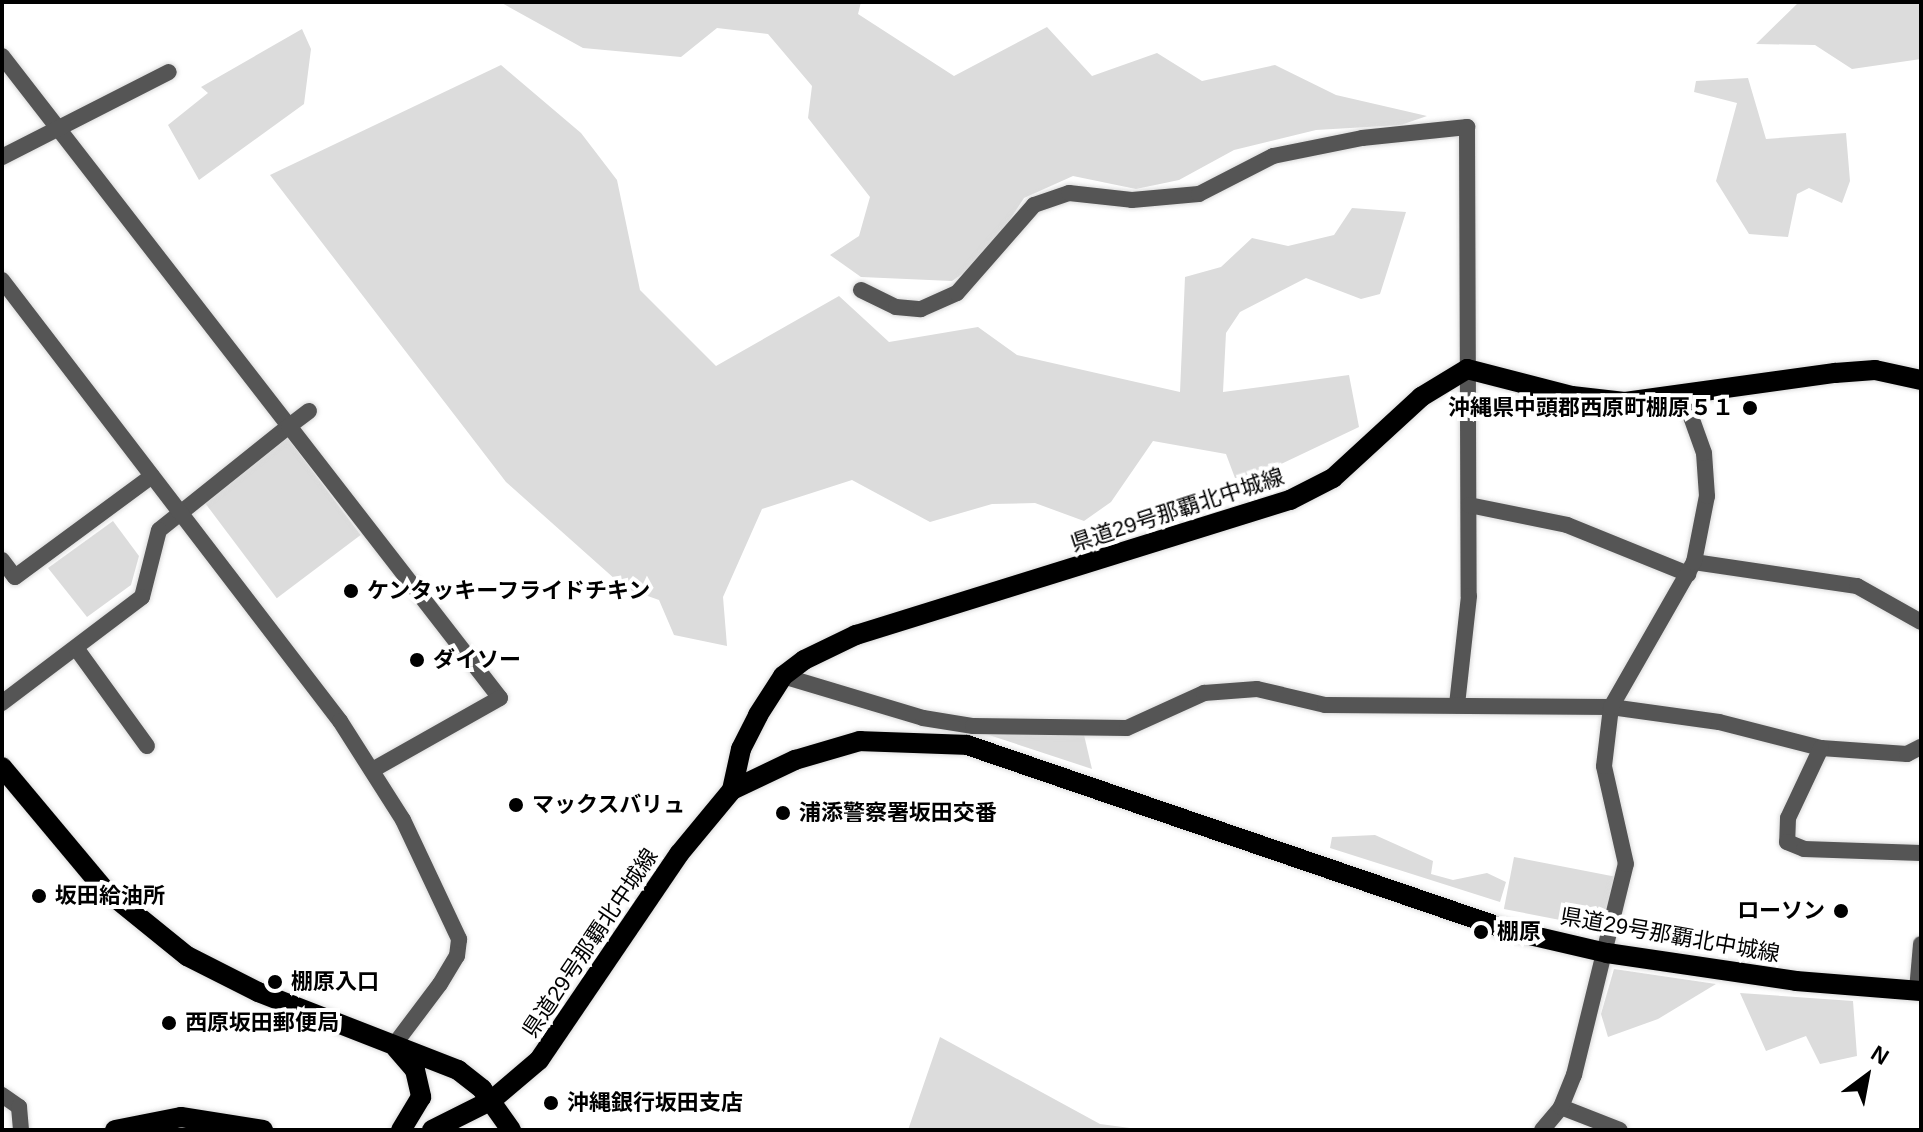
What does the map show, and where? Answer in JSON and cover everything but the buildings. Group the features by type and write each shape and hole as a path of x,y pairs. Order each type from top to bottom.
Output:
{"main road":[{"path":"1467,369 1587,398 1637,402 1835,373 1875,370 1921,380"},
{"name":"県道29号那覇北中城線","path":"432,1130 492,1100 529,1071 561,1034 679,854 732,790 746,737 783,676 856,635 1290,500 1333,478 1421,397 1467,369"},
{"name":"県道29号那覇北中城線","path":"732,790 795,760 838,746 970,735 1508,930 1607,953 1796,981 1919,991"},
{"path":"2,767 103,888 187,956 258,992 458,1070 492,1100 511,1130"},
{"path":"394,1045 415,1070 421,1097 401,1130"},
{"path":"115,1130 181,1117 263,1130"}],"street":[{"path":"2,56 500,698 372,770"},
{"path":"2,157 169,72"},
{"path":"861,290 896,307 921,309 957,293 1034,205 1069,193 1132,200 1199,194 1273,156 1362,138 1467,127 1469,596 1457,705"},
{"path":"2,280 181,512 372,770 424,861 459,939 457,956 394,1045"},
{"path":"1542,1130 1561,1107 1607,953 1626,864 1604,766 1611,707 1691,568 1707,496 1704,453 1684,397"},
{"path":"2,703 142,597 159,530 309,411"},
{"path":"2,560 15,577 152,476"},
{"path":"1469,505 1567,525 1691,568 1857,586 1921,622"},
{"path":"76,648 147,746"},
{"path":"783,676 970,735 1127,728 1204,693 1257,689 1325,705 1611,707 1719,722 1821,748 1907,754 1921,747"},
{"path":"922,740 923,718"},
{"path":"1821,748 1788,818 1787,842 1804,849 1921,853"},
{"path":"1919,991 1921,944"},
{"path":"2,1095 19,1107 21,1130"},
{"path":"1561,1107 1620,1130"}],"shaded area":[{"path":"500,2 861,2 858,14 954,76 1047,27 1092,76 1157,53 1202,81 1275,65 1336,95 1427,116 1401,125 1316,130 1234,150 1179,180 1136,189 1073,176 1024,198 984,259 952,281 861,277 830,255 859,236 870,197 808,118 812,86 768,34 717,28 681,57 583,48"},
{"path":"1799,2 1921,2 1921,59 1852,69 1815,45 1756,44"},
{"path":"302,29 311,49 304,104 199,180 168,125 208,93 201,87"},
{"path":"501,65 581,133 617,180 640,290 716,366 839,296 889,342 978,327 1017,355 1180,392 1185,277 1221,267 1252,238 1288,246 1334,235 1352,208 1406,212 1380,294 1361,299 1306,278 1240,312 1226,333 1223,392 1349,375 1359,427 1258,475 1235,478 1226,454 1153,441 1111,502 1084,521 1035,503 992,504 930,522 852,480 762,509 723,597 727,646 674,635 659,600 625,588 506,482 270,175"},
{"path":"1748,78 1766,139 1846,133 1850,181 1842,203 1809,188 1797,194 1788,237 1749,234 1716,181 1737,103 1694,92 1696,81"},
{"path":"286,436 361,535 277,598 202,499"},
{"path":"113,521 139,556 131,585 87,617 48,568"},
{"path":"983,733 1084,735 1092,769"},
{"path":"1375,835 1433,861 1431,874 1453,880 1487,873 1506,882 1500,902 1330,848 1332,837"},
{"path":"1514,857 1614,876 1604,928 1504,909"},
{"path":"1614,969 1716,984 1658,1019 1608,1037 1601,1014"},
{"path":"1740,993 1853,1001 1857,1056 1820,1064 1806,1036 1766,1051"},
{"path":"940,1037 1100,1124 1145,1130 908,1130"}],"place":[{"name":"沖縄県中頭郡西原町棚原５１","path":"1750,408"},
{"name":"ケンタッキーフライドチキン","path":"351,591"},
{"name":"ダイソー","path":"417,660"},
{"name":"マックスバリュ","path":"516,805"},
{"name":"浦添警察署坂田交番","path":"783,813"},
{"name":"坂田給油所","path":"39,896"},
{"name":"ローソン","path":"1841,911"},
{"name":"棚原","path":"1481,932"},
{"name":"棚原入口","path":"275,982"},
{"name":"西原坂田郵便局","path":"169,1023"},
{"name":"沖縄銀行坂田支店","path":"551,1103"}]}
